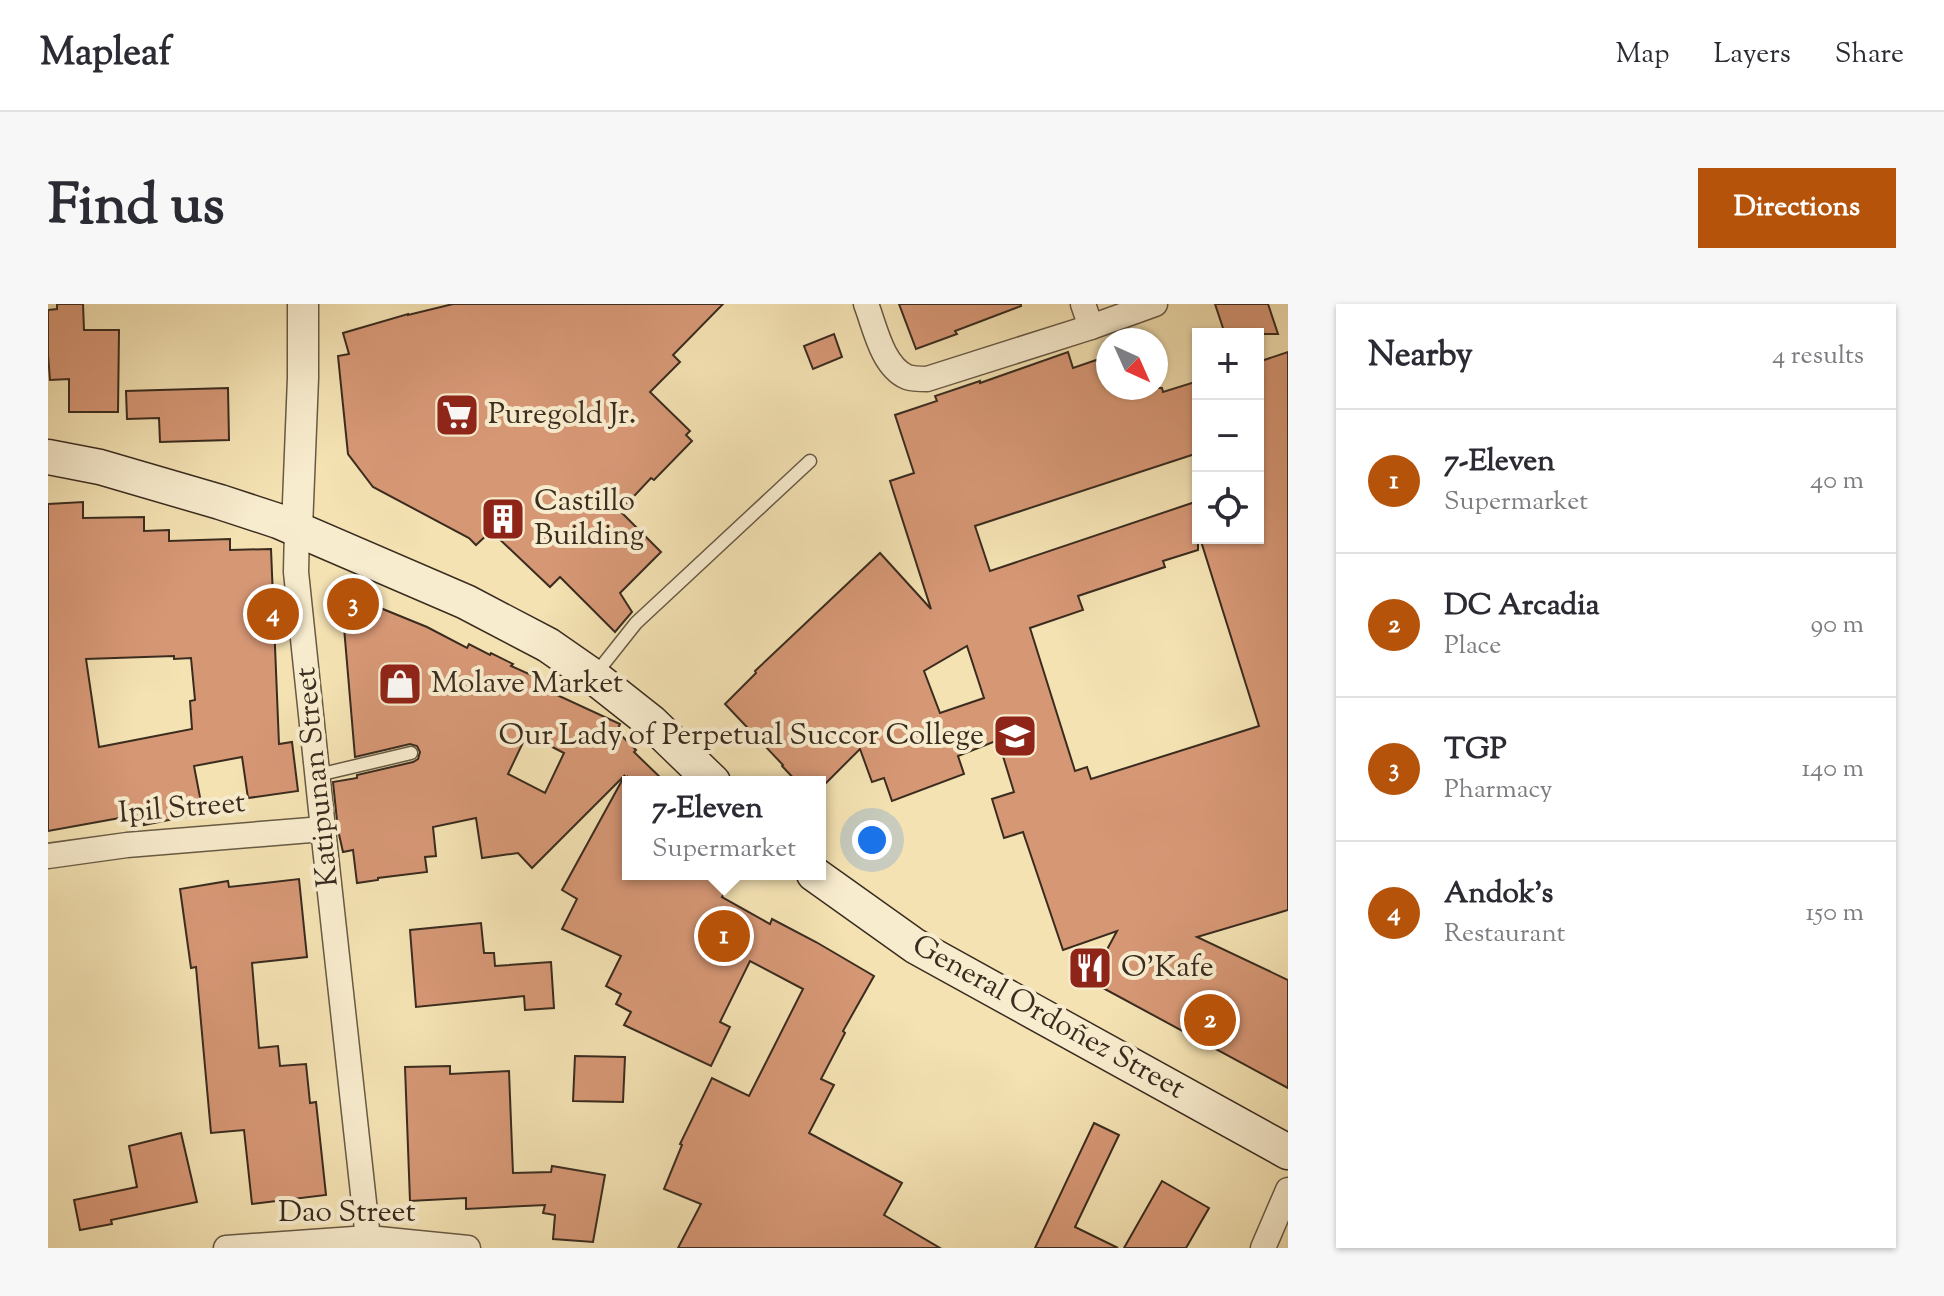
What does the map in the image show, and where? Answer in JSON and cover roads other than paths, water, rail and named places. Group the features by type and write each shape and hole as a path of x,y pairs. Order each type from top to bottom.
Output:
{"main road":[{"path":"48,457 100,467 297,528 478,607 548,645 594,677 651,722 707,776"},
{"name":"General Ordoñez Street","path":"822,880 915,946 1288,1152"}],"street":[{"name":"Katipunan Street","path":"303,304 296,572 369,1243"},
{"path":"866,304 892,364 905,376 927,379 1087,315 1155,304"},
{"name":"Ipil Street","path":"48,856 127,845 323,829"},
{"path":"1263,1248 1288,1190"},
{"name":"Dao Street","path":"226,1248 369,1243 468,1248"}],"lane":[{"path":"594,677 636,623 810,461"},
{"path":"318,775 411,753"}],"place":[{"name":"Puregold Jr.","path":"457,415"},
{"name":"Castillo Building","path":"503,519"},
{"name":"TGP","path":"353,604"},
{"name":"Andok's","path":"273,614"},
{"name":"Molave Market","path":"400,684"},
{"name":"Our Lady of Perpetual Succor College","path":"1015,736"},
{"name":"7-Eleven","path":"724,936"},
{"name":"O’Kafe","path":"1090,968"},
{"name":"DC Arcadia","path":"1210,1020"}]}
